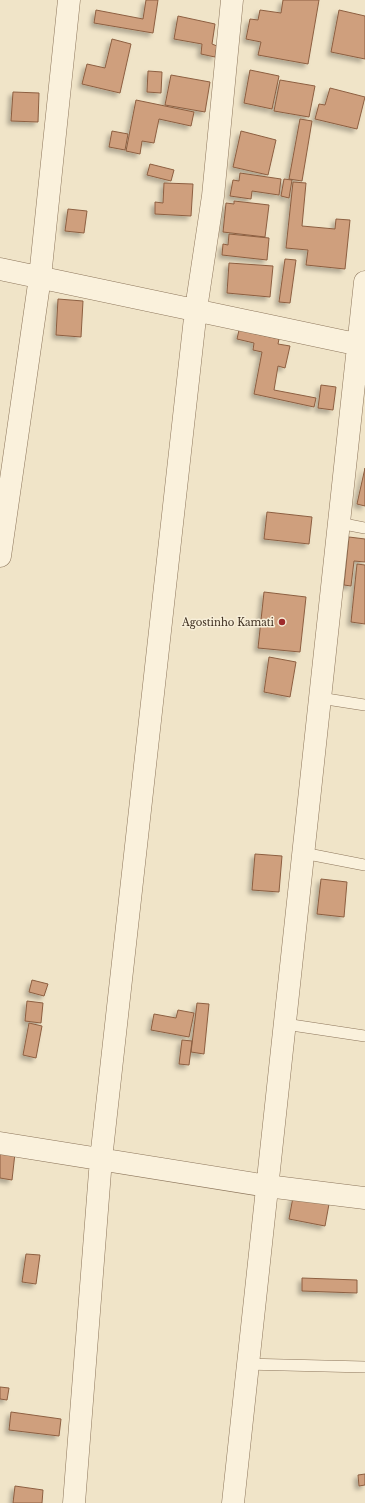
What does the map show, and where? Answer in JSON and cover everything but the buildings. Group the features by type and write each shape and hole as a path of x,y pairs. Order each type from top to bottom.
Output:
{"street":[{"path":"0,556 40,277 69,0"},
{"path":"74,1503 101,1159 196,310 213,196 232,0"},
{"path":"0,269 362,346"},
{"path":"233,1503 339,523 362,346 365,282"},
{"path":"0,1143 267,1186 365,1198"}],"lane":[{"path":"339,523 365,528"},
{"path":"320,698 365,705"},
{"path":"303,853 365,865"},
{"path":"285,1024 365,1036"},
{"path":"248,1364 365,1367"}],"place":[{"name":"Agostinho Kamati","path":"282,622"}]}
